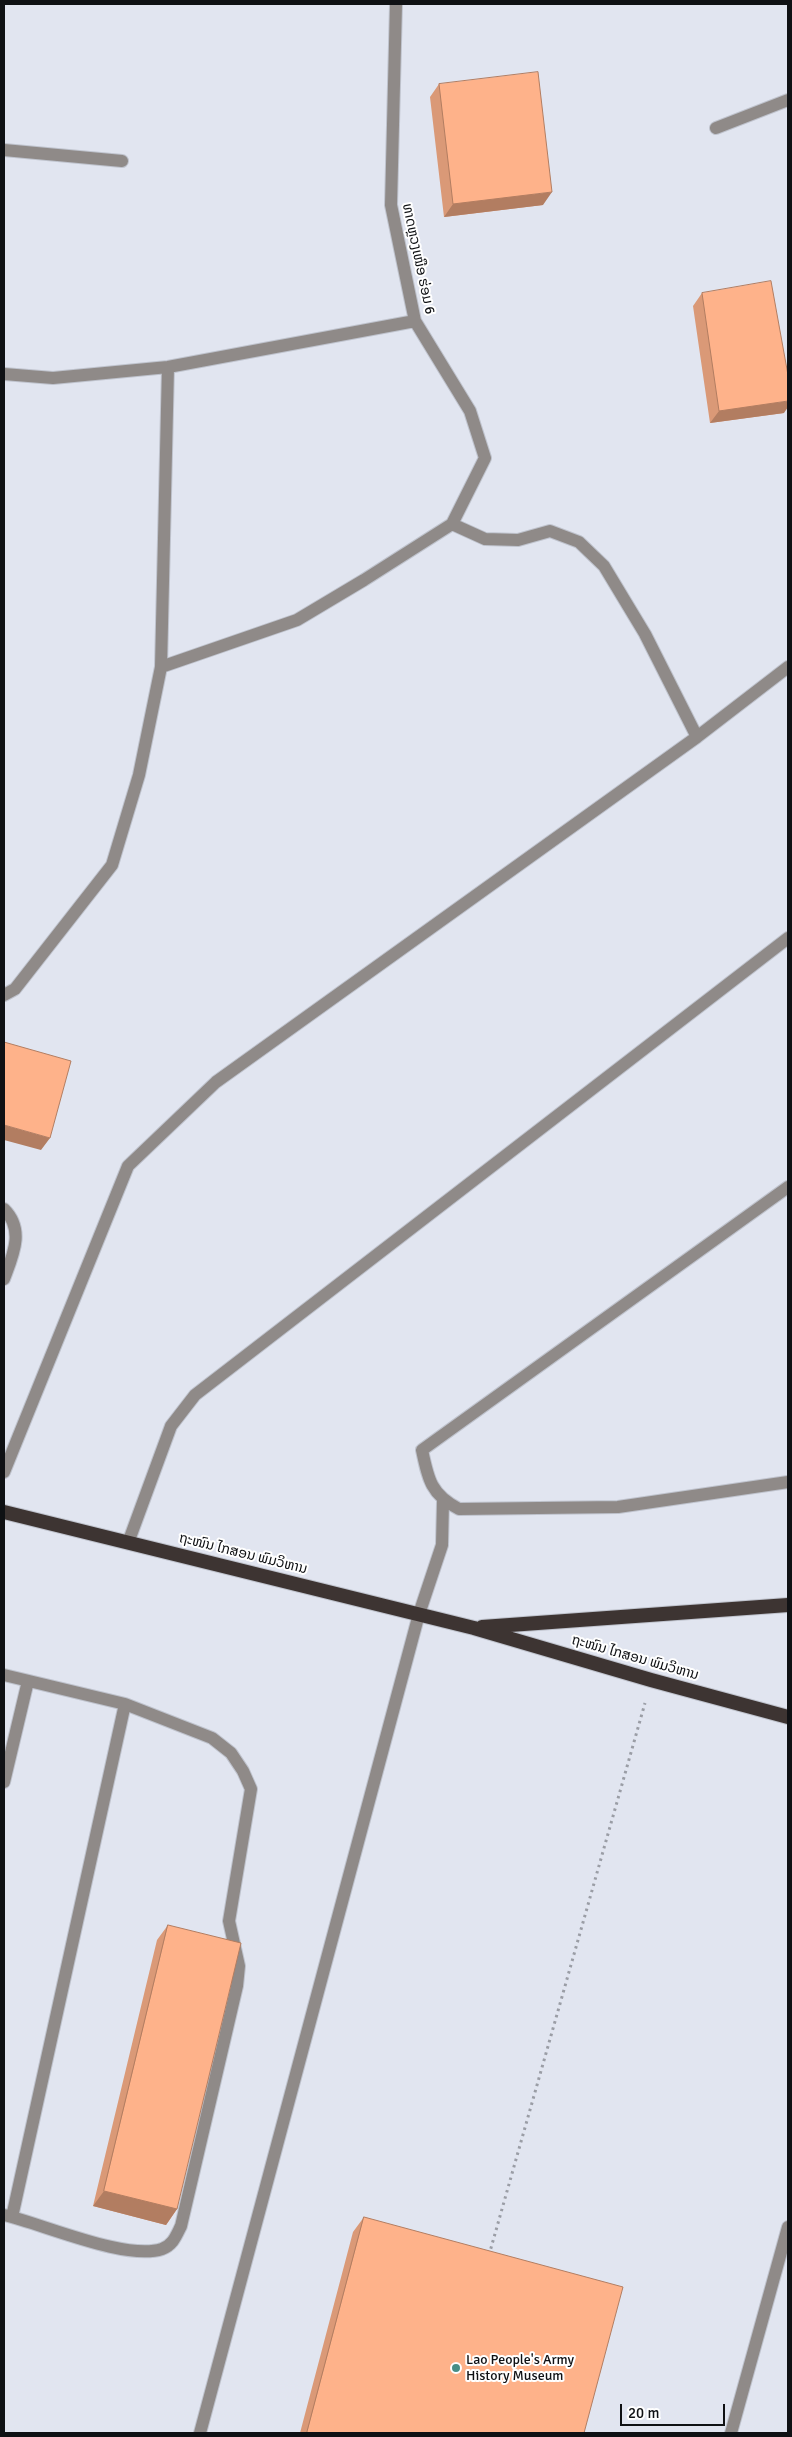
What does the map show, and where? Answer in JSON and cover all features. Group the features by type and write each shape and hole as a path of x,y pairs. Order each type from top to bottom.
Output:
{"highway":[{"name":"ຖະໜົນ ໄກສອນ ພົມວິຫານ","path":"4,1512 474,1628 651,1680 788,1717"},
{"name":"ຖະໜົນ ໄກສອນ ພົມວິຫານ","path":"474,1628 788,1605"}],"street":[{"name":"ທາດຫຼວງເໜືອ ຮ່ອມ 6","path":"396,4 391,205 415,321 470,411 485,458 452,524"},
{"path":"716,128 788,100"},
{"path":"4,150 122,162"},
{"path":"4,374 53,378 168,367 415,321"},
{"path":"4,995 14,989 112,865 139,775 161,667 168,367"},
{"path":"161,667 297,620 452,524 485,539 518,540 550,530 579,542 604,566 645,634 697,737"},
{"path":"4,1472 128,1166 216,1082 697,737 788,667"},
{"path":"128,1543 171,1426 195,1395 788,938"},
{"path":"788,1187 422,1450 428,1478 443,1501 459,1509 618,1507 788,1482"},
{"path":"4,1209 13,1218 17,1241 4,1279"},
{"path":"200,2433 419,1614 442,1545 443,1501"},
{"path":"4,1675 125,1704 212,1738 231,1753 251,1788 229,1921 240,1966 237,1986 182,2226 174,2242 163,2248 146,2252 122,2249 8,2216 125,1704"},
{"path":"4,1782 28,1681"},
{"path":"731,2433 788,2227"}],"path":[{"path":"488,2258 651,1680"}],"building":[{"path":"538,72 552,192 453,204 439,84"},
{"path":"771,281 788,375 788,401 719,411 702,293"},
{"path":"4,1042 71,1061 50,1138 4,1125"},
{"path":"168,1925 241,1943 177,2209 104,2191"},
{"name":"Lao People's Army History Museum","path":"364,2217 623,2287 584,2433 307,2433"}],"place":[{"name":"Lao People's Army History Museum","path":"456,2368"}]}
